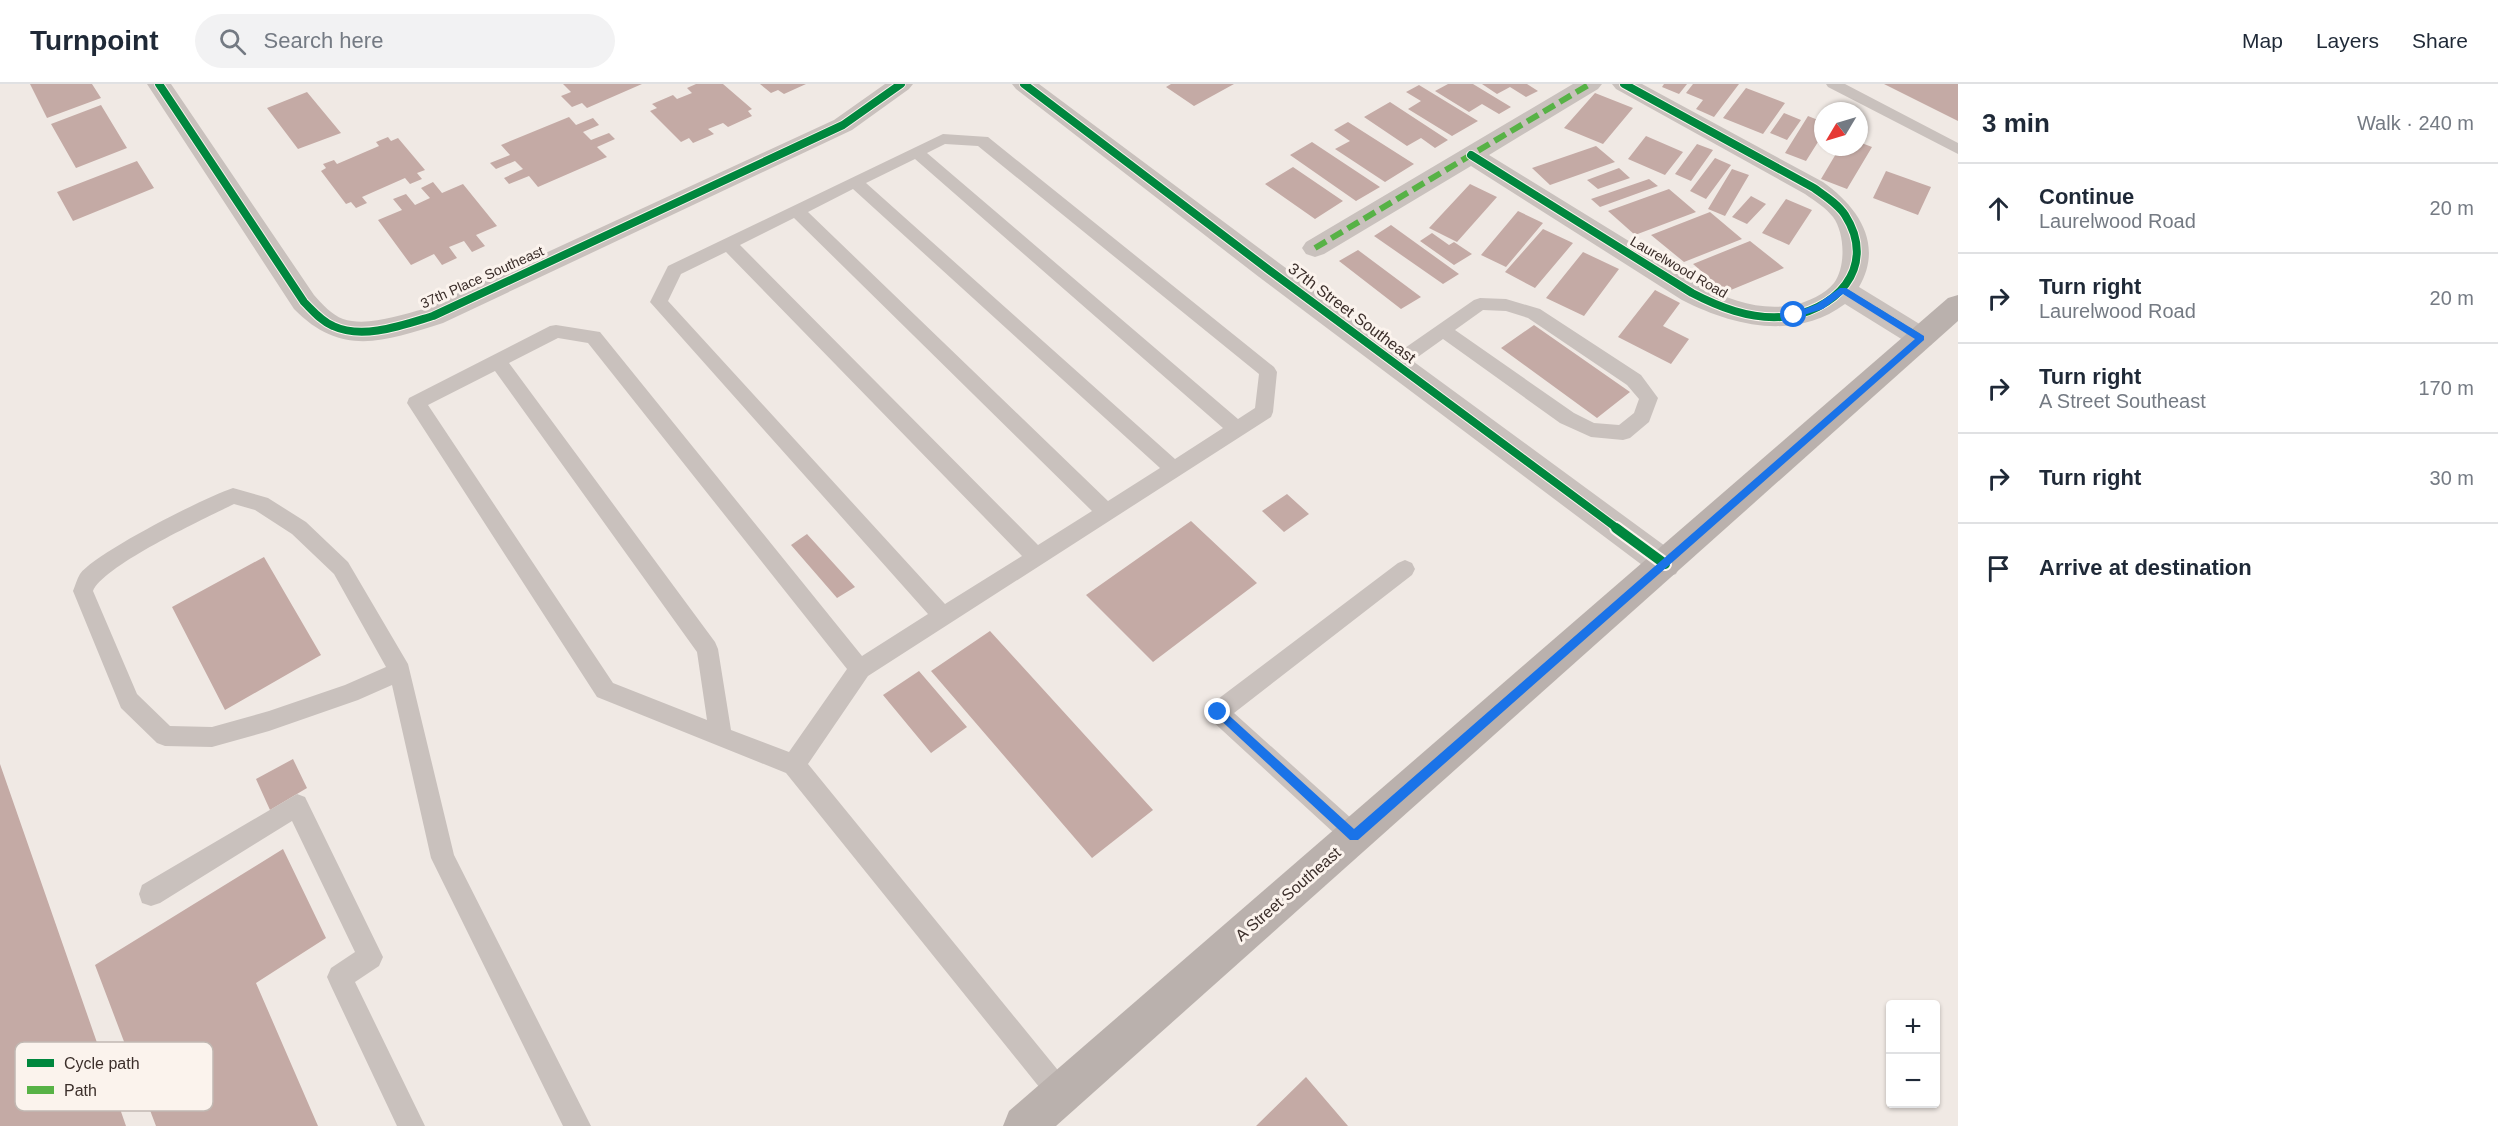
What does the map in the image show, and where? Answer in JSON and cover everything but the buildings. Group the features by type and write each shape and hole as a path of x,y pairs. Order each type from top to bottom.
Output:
{"main road":[{"name":"A Street Southeast","path":"1024,1126 1921,338 1954,315"}],"street":[{"name":"37th Place Southeast","path":"159,84 304,302 316,315 334,327 357,330 405,325 444,311 833,130 873,106 902,84"},
{"name":"37th Street Southeast","path":"1024,84 1665,564"},
{"path":"1315,248 1590,84"},
{"path":"1624,84 1814,188 1834,202 1846,216 1855,244 1851,276 1843,290 1921,338"},
{"name":"Laurelwood Road","path":"1471,155 1692,293 1720,308 1757,316 1794,315 1820,306 1843,290"}],"lane":[{"path":"1833,84 1958,148"},
{"path":"794,765 860,669 1264,412 1268,372 982,141 943,139 674,270 659,302 943,616"},
{"path":"915,152 1237,429"},
{"path":"855,182 1174,469"},
{"path":"796,210 1106,513"},
{"path":"728,243 1036,557"},
{"path":"1395,364 1442,330 1480,304 1506,304 1534,313 1634,380 1649,398 1642,417 1623,433 1592,430 1567,418 1442,330"},
{"path":"860,669 594,337 556,331 416,403 605,690 794,765 1061,1094"},
{"path":"498,361 707,649 721,736"},
{"path":"400,671 350,693 269,721 212,736 165,736 129,701 83,591 88,579 108,564 175,524 233,496 261,504 299,528 341,568 400,671 442,858 577,1126"},
{"path":"1354,836 1218,712 1406,569"},
{"path":"151,894 297,805 370,957 340,977 411,1126"}],"marked path":[{"path":"1315,248 1590,84"},
{"path":"1843,290 1921,338"}],"cycle path":[{"path":"159,84 304,302 329,324 344,330 356,331 383,329 433,316 843,125 901,84"},
{"path":"1024,84 1269,270 1665,564"},
{"path":"1471,155 1692,293 1716,305 1754,316 1781,317 1821,306 1843,290 1852,273 1855,243 1850,223 1835,204 1814,188 1624,84"}],"route":[{"path":"1218,712 1354,836 1921,338 1843,290 1820,306 1794,315"}]}
